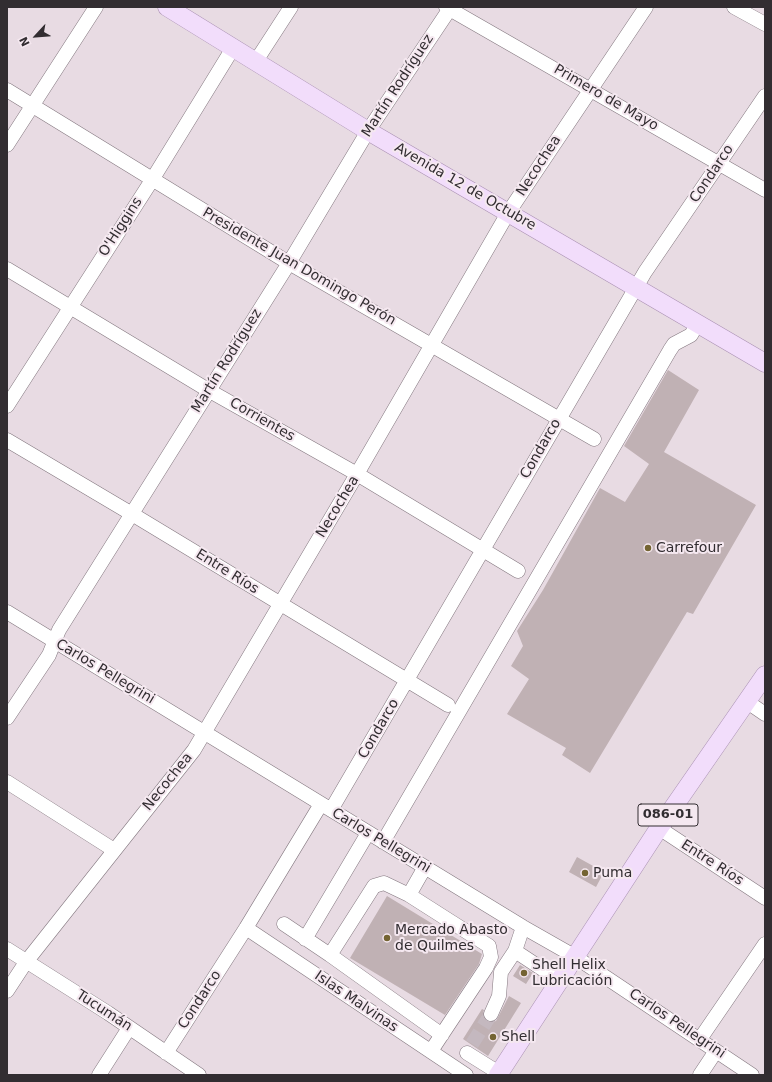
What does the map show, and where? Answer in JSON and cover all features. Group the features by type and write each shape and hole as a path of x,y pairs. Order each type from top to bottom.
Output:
{"main road":[{"name":"Avenida 12 de Octubre","path":"167,7 368,131 765,362"},
{"name":"086-01","path":"499,1074 574,956 659,828 765,675"}],"street":[{"path":"7,145 96,7"},
{"path":"256,61 291,7"},
{"name":"Necochea","path":"7,991 26,962 194,750 357,474 508,213 646,7"},
{"path":"734,7 765,24"},
{"name":"Primero de Mayo","path":"449,8 765,190"},
{"name":"Martín Rodríguez","path":"7,718 49,655 59,630 289,263 368,131 449,8"},
{"name":"O'Higgins","path":"7,406 152,180 233,48"},
{"name":"Presidente Juan Domingo Perón","path":"7,90 289,263 594,439"},
{"name":"Condarco","path":"166,1053 407,681 636,287 765,96"},
{"name":"Corrientes","path":"7,269 208,390 357,474 518,571"},
{"path":"383,842 670,350 674,344 691,334 698,323"},
{"name":"Entre Ríos","path":"7,440 448,706"},
{"name":"Carlos Pellegrini","path":"7,612 368,833 523,927 574,956 752,1075"},
{"path":"746,701 765,714"},
{"path":"7,782 114,850"},
{"name":"Entre Ríos","path":"659,828 765,898"},
{"path":"306,939 368,833"},
{"path":"408,895 425,867"},
{"path":"330,955 374,886 384,883 408,895 489,946 491,949 491,957 486,968 431,1052"},
{"path":"284,924 442,1035"},
{"path":"491,1014 499,996 501,972 515,951 523,927"},
{"name":"Islas Malvinas","path":"246,928 462,1072"},
{"path":"700,1039 765,944"},
{"name":"Tucumán","path":"7,949 199,1075"},
{"path":"515,951 559,980"},
{"path":"99,1075 129,1028"},
{"path":"462,1072 470,1049 499,1074"},
{"path":"700,1075 716,1051"}],"building":[{"name":"Carrefour","path":"668,370 699,390 664,452 756,505 693,614 687,612 590,773 562,755 566,748 507,714 529,679 511,666 523,646 517,631 543,590 600,488 625,502 649,464 624,446"},
{"path":"577,857 604,872 596,887 569,872"},
{"path":"387,896 482,954 479,964 445,1015 350,958"},
{"name":"Shell Helix Lubricación","path":"520,965 533,973 526,984 513,976"},
{"path":"509,996 521,1003 488,1056 463,1039 482,1009 484,1010 484,1019 492,1022 496,1021"}],"tunnel":[{"path":"472,1044 491,1014"}],"place":[{"name":"Carrefour","path":"648,548"},
{"name":"Puma","path":"585,873"},
{"name":"Mercado Abasto de Quilmes","path":"387,938"},
{"name":"Shell Helix Lubricación","path":"524,973"},
{"name":"Shell","path":"493,1037"}]}
